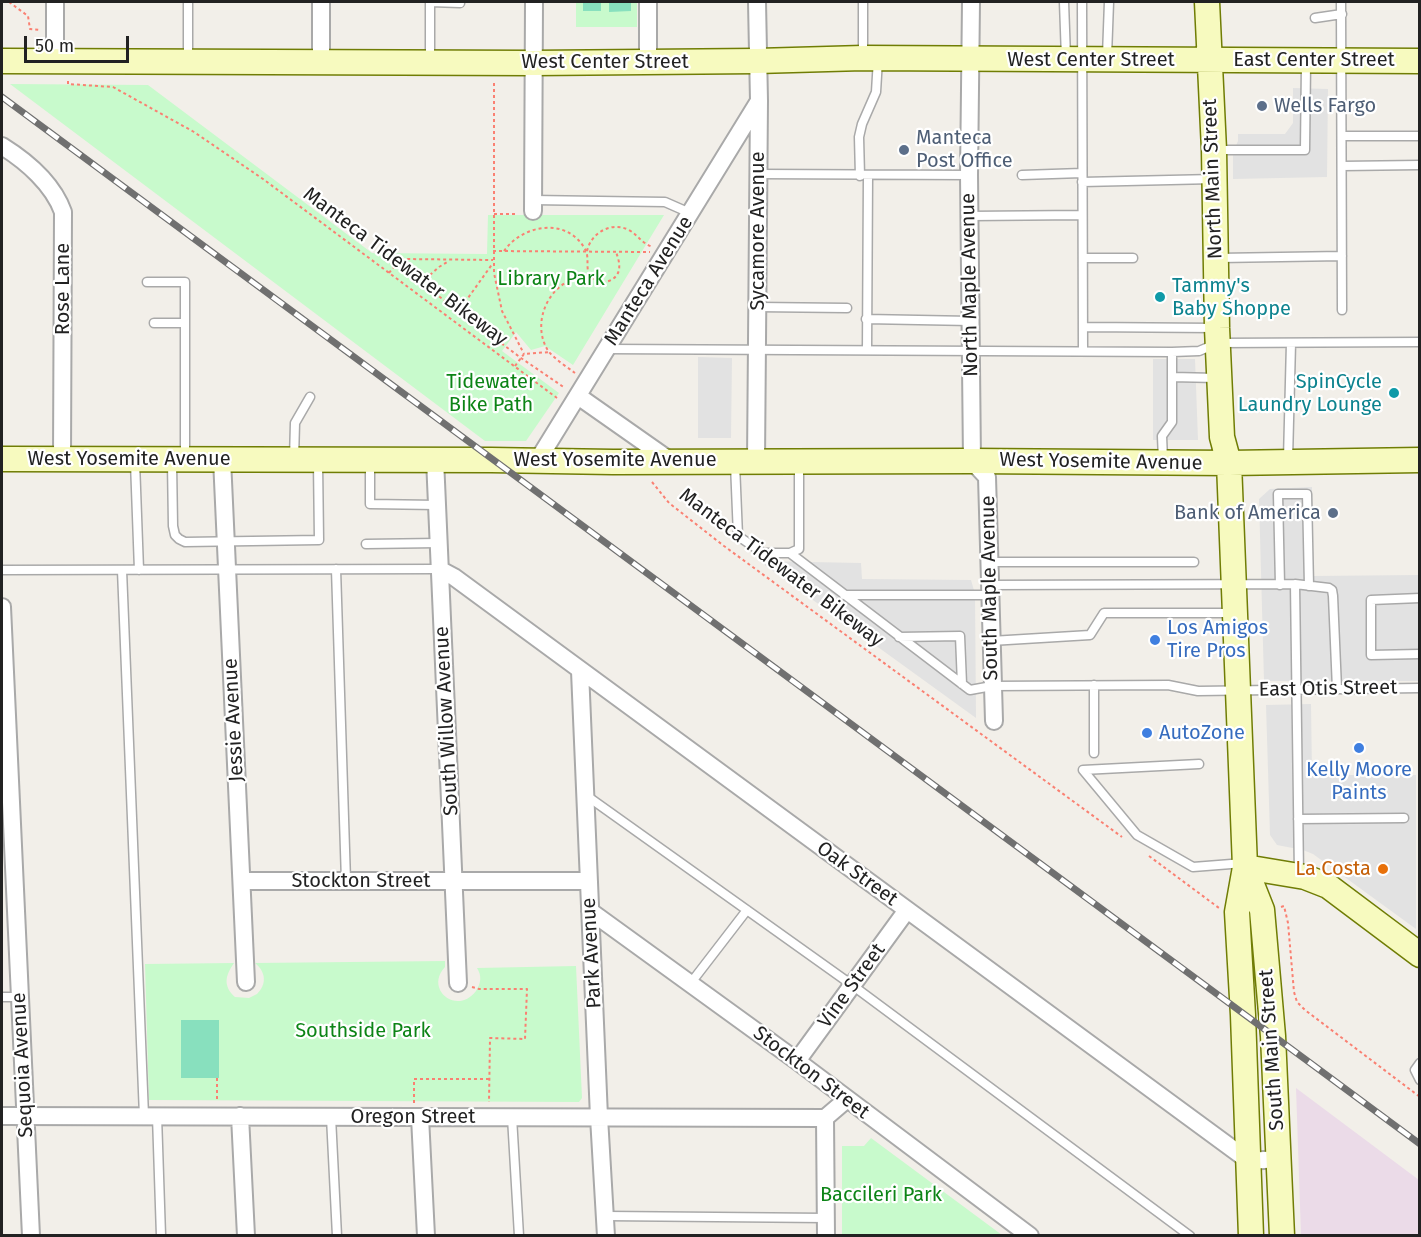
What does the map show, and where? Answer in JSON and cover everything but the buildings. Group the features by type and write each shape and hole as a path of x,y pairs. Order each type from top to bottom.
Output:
{"main road":[{"name":"North Main Street","path":"1207,2 1214,150 1219,378 1222,437 1229,463"},
{"name":"West Center Street","path":"2,61 533,63 870,58 1209,59"},
{"name":"East Center Street","path":"1209,59 1419,61"},
{"name":"West Yosemite Avenue","path":"2,459 1163,463 1419,460"},
{"name":"South Main Street","path":"1229,463 1245,865 1237,912 1251,1236"},
{"name":"South Main Street","path":"1245,865 1262,910 1273,1036 1282,1236"},
{"path":"1245,865 1299,876 1328,886 1419,955"}],"street":[{"path":"55,2 55,32 61,60"},
{"path":"321,2 321,62"},
{"path":"533,206 534,2"},
{"path":"648,2 648,61"},
{"name":"Sycamore Avenue","path":"745,461 757,349 759,101 757,2"},
{"name":"North Maple Avenue","path":"971,2 969,176 972,461"},
{"name":"Manteca Avenue","path":"538,460 759,101"},
{"name":"Rose Lane","path":"2,146 26,164 47,185 58,198 63,212 62,459"},
{"path":"578,396 672,462"},
{"name":"Jessie Avenue","path":"222,459 246,982"},
{"name":"South Willow Avenue","path":"435,459 458,983"},
{"name":"South Maple Avenue","path":"972,461 987,477 994,721"},
{"name":"Oak Street","path":"439,570 454,577 1249,1161"},
{"name":"Sequoia Avenue","path":"2,607 8,881 20,997 31,1236"},
{"name":"Park Avenue","path":"580,671 606,1236"},
{"name":"Stockton Street","path":"242,881 589,881"},
{"name":"Vine Street","path":"797,1061 907,910"},
{"name":"Stockton Street","path":"590,911 797,1061 1030,1236"},
{"path":"826,1236 825,1118 846,1100"},
{"name":"Oregon Street","path":"2,1116 825,1118"},
{"path":"240,1116 246,1236"},
{"path":"420,1117 426,1236"},
{"path":"1249,1161 1279,1159"}],"lane":[{"path":"188,2 188,61"},
{"path":"430,61 430,2 460,3"},
{"path":"863,2 876,92 859,137 864,176 867,350"},
{"path":"1064,2 1074,60 1082,177 1083,351"},
{"path":"1074,60 1082,2"},
{"path":"1107,60 1109,2"},
{"path":"1341,2 1342,310"},
{"path":"1315,18 1342,14"},
{"path":"1214,150 1305,150 1306,60"},
{"path":"1342,136 1419,136"},
{"path":"1342,166 1419,165"},
{"path":"758,174 969,176"},
{"path":"1022,175 1214,179"},
{"path":"533,206 666,202 690,213"},
{"path":"970,216 1082,215"},
{"path":"1216,258 1342,255"},
{"path":"1083,258 1132,258"},
{"path":"147,282 185,282 179,459 173,526 175,535 185,542 319,540 318,459"},
{"path":"757,307 847,308"},
{"path":"866,319 970,321"},
{"path":"154,323 185,323"},
{"path":"1083,327 1217,335 1291,343 1419,342"},
{"path":"607,349 1172,352 1199,351 1217,335"},
{"path":"1288,462 1291,343"},
{"path":"1163,463 1162,436 1172,422 1172,352"},
{"path":"1172,377 1219,378"},
{"path":"294,459 295,423 310,397"},
{"path":"134,459 139,570"},
{"path":"370,459 370,504 437,505"},
{"path":"745,461 738,536 763,553 790,553 799,549 799,461"},
{"path":"1280,585 1278,494 1307,494 1309,586"},
{"path":"366,544 438,543"},
{"path":"790,553 962,684"},
{"path":"989,561 1194,562"},
{"path":"2,570 439,570"},
{"path":"122,570 150,1116 160,1236"},
{"path":"336,570 346,881"},
{"path":"844,595 1280,585 1329,588 1333,593 1337,689"},
{"path":"1295,585 1299,876"},
{"path":"1419,598 1371,600 1371,655 1419,654"},
{"path":"991,641 1090,635 1104,613 1234,613"},
{"path":"899,637 960,636 962,684"},
{"name":"East Otis Street","path":"962,684 970,690 992,686 1094,685 1168,685 1198,691 1419,688"},
{"path":"1094,685 1094,753"},
{"path":"1199,764 1083,770 1137,835 1193,867 1245,865"},
{"path":"585,795 852,985 1190,1236"},
{"path":"1298,819 1404,818"},
{"path":"690,984 747,910"},
{"path":"2,997 20,997"},
{"path":"1419,1063 1415,1070 1419,1080"},
{"path":"331,1117 337,1236"},
{"path":"512,1117 519,1236"},
{"path":"606,1216 826,1218"}],"path":[{"path":"9,2 28,16 30,29 55,32"},
{"name":"Manteca Tidewater Bikeway","path":"61,60 68,84 113,87 194,132 263,179 515,366 578,396"},
{"path":"494,62 493,261 496,290 502,311 524,354"},
{"path":"494,214 518,214 533,206"},
{"path":"504,251 517,237 538,228 549,227 572,235 587,252"},
{"path":"616,252 620,268 616,277 608,282 599,282 590,275 587,269 587,252 593,238 599,232 615,227 631,231 642,243 667,252"},
{"path":"494,251 667,252"},
{"path":"389,273 396,264 404,259 493,261"},
{"path":"420,284 452,259"},
{"path":"458,312 493,261"},
{"path":"396,264 521,358 578,396"},
{"path":"578,396 550,352 542,337 540,325 544,307 556,291 567,282 590,275"},
{"path":"515,366 524,354 550,352"},
{"name":"Manteca Tidewater Bikeway","path":"643,481 654,482 669,503 724,546 1129,842"},
{"path":"1148,855 1223,910 1237,912"},
{"path":"1262,910 1284,906 1288,923 1294,992 1298,1002 1305,1010 1419,1096"},
{"path":"458,983 479,989 527,989 525,1039 490,1038 489,1117"},
{"path":"217,1077 217,1116"},
{"path":"420,1117 414,1103 414,1079 490,1079"}],"shaded area":[{"path":"1293,88 1328,89 1327,177 1233,179 1233,152 1238,141 1238,134 1285,134 1293,123"},
{"path":"698,357 732,358 731,438 698,438"},
{"path":"1153,359 1195,359 1198,440 1153,440"},
{"path":"1312,487 1313,576 1419,575 1419,681 1264,681 1259,499 1270,489"},
{"path":"759,561 861,563 862,579 971,580 975,594 976,718"},
{"path":"1311,704 1312,775 1416,775 1416,929 1313,854 1277,845 1270,835 1266,705"},
{"path":"1296,1088 1419,1180 1419,1235 1301,1235"}],"green space":[{"path":"576,2 637,2 637,27 576,27"},
{"path":"583,2 601,2 601,11 583,11"},
{"path":"609,2 631,2 631,11 609,12"},
{"name":"Tidewater Bike Path","path":"10,84 148,85 372,253 487,254 488,215 664,215 573,365 545,346 531,350 516,332 502,351 559,393 526,441 485,441"},
{"name":"Southside Park","path":"445,961 438,984 446,997 460,1001 468,998 478,988 480,977 477,968 576,966 582,1098 579,1102 149,1100 145,964 234,963 227,977 227,985 235,997 249,998 257,994 264,982 263,974 255,963"},
{"path":"181,1020 219,1020 219,1078 181,1078"},
{"name":"Baccileri Park","path":"871,1138 1002,1235 842,1235 842,1146 864,1146"}],"railway":[{"path":"2,97 1420,1144"}],"place":[{"name":"Wells Fargo","path":"1262,106"},
{"name":"Manteca Post Office","path":"904,150"},
{"name":"Tammy's Baby Shoppe","path":"1160,297"},
{"name":"SpinCycle Laundry Lounge","path":"1394,393"},
{"name":"Bank of America","path":"1333,513"},
{"name":"Los Amigos Tire Pros","path":"1155,640"},
{"name":"AutoZone","path":"1147,733"},
{"name":"Kelly Moore Paints","path":"1359,748"},
{"name":"La Costa","path":"1383,869"}],"park label":[{"name":"Library Park","path":"551,279"}]}
